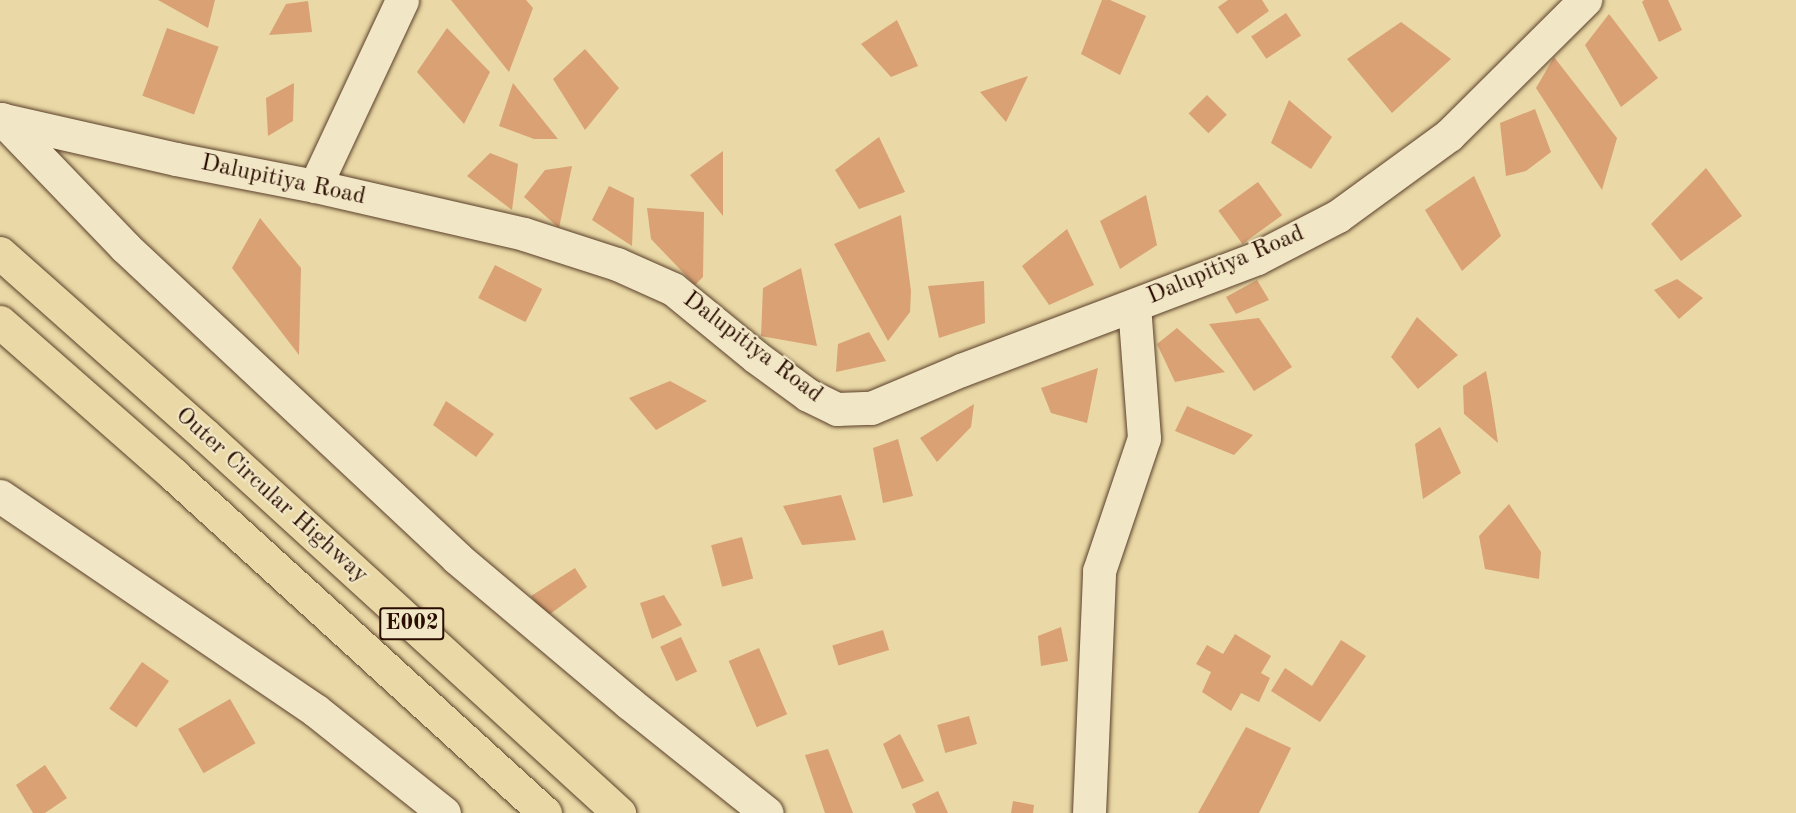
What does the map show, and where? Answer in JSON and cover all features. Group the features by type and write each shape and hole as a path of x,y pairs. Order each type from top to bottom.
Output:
{"highway":[{"name":"Outer Circular Highway","path":"0,253 205,435 619,813"},
{"name":"Outer Circular Highway","path":"0,322 174,475 545,813"}],"street":[{"path":"315,186 402,0"},
{"name":"Dalupitiya Road","path":"1,119 176,159 315,186 524,234 617,264 673,289 756,357 808,395 837,409 871,408 961,370 1257,258 1338,216 1449,135 1585,0"},
{"path":"1,119 125,247 457,558 629,702 767,813"},
{"path":"1089,813 1099,570 1144,438 1134,305"},
{"path":"0,496 315,710 444,813"}],"building":[{"path":"158,0 215,0 208,28"},
{"path":"451,0 526,0 533,8 509,72"},
{"path":"1102,0 1110,0 1146,16 1120,75 1081,54"},
{"path":"1228,0 1262,0 1269,11 1237,34 1218,7"},
{"path":"1644,0 1668,0 1682,30 1659,42 1642,2"},
{"path":"308,1 312,32 269,35 286,4"},
{"path":"1286,13 1301,35 1266,59 1251,36"},
{"path":"1609,14 1658,78 1621,107 1585,45"},
{"path":"897,20 918,66 891,77 861,44"},
{"path":"1401,22 1451,59 1392,113 1347,59"},
{"path":"167,28 219,47 194,114 142,96"},
{"path":"447,28 490,72 464,124 417,72"},
{"path":"585,49 619,88 585,130 553,79"},
{"path":"1554,57 1617,138 1602,190 1536,88"},
{"path":"1028,76 1006,122 980,92"},
{"path":"294,83 293,121 268,136 266,98"},
{"path":"513,83 558,139 534,139 499,126"},
{"path":"1207,95 1227,115 1208,133 1189,113"},
{"path":"1289,100 1332,137 1311,169 1271,143"},
{"path":"1535,109 1551,152 1526,171 1506,176 1500,123"},
{"path":"879,137 905,192 859,209 835,170"},
{"path":"723,151 723,216 690,175"},
{"path":"490,153 518,164 512,210 467,176"},
{"path":"572,166 559,228 524,197 545,170"},
{"path":"1706,168 1742,216 1681,261 1651,224"},
{"path":"1474,176 1501,236 1462,271 1425,210"},
{"path":"1258,182 1282,215 1242,244 1218,211"},
{"path":"609,186 634,198 632,246 592,220"},
{"path":"1146,195 1157,245 1120,269 1100,221"},
{"path":"647,208 704,212 703,277 695,285 651,239"},
{"path":"901,215 911,291 910,312 888,341 834,244"},
{"path":"260,218 301,268 299,355 232,268"},
{"path":"1067,229 1094,285 1049,305 1022,266"},
{"path":"495,265 542,289 525,322 478,298"},
{"path":"801,268 817,346 761,336 763,288"},
{"path":"1677,279 1703,298 1679,319 1654,290"},
{"path":"1257,280 1269,300 1236,314 1226,297"},
{"path":"984,281 985,323 939,338 928,286"},
{"path":"1417,317 1458,355 1418,389 1391,357"},
{"path":"1259,318 1292,367 1254,391 1209,324"},
{"path":"1177,328 1225,372 1175,382 1157,344"},
{"path":"869,332 886,361 836,372 838,344"},
{"path":"1098,368 1087,423 1051,413 1041,388"},
{"path":"1486,371 1498,443 1464,414 1463,386"},
{"path":"670,381 707,401 656,430 629,398"},
{"path":"446,401 494,434 476,457 433,425"},
{"path":"974,404 971,427 937,462 920,438"},
{"path":"1187,406 1253,435 1234,455 1175,431"},
{"path":"1440,427 1461,473 1423,499 1415,444"},
{"path":"898,439 913,496 883,503 873,448"},
{"path":"841,495 856,540 802,545 783,506"},
{"path":"1509,504 1541,552 1539,579 1485,569 1479,536"},
{"path":"742,537 753,579 722,587 711,545"},
{"path":"575,568 587,587 546,617 531,596"},
{"path":"664,595 682,625 652,639 640,603"},
{"path":"1061,627 1068,661 1041,666 1038,636"},
{"path":"883,630 889,650 838,666 832,645"},
{"path":"1235,634 1271,656 1261,673 1270,678 1259,702 1241,693 1231,711 1202,692 1211,672 1196,664 1207,645 1223,654"},
{"path":"681,637 697,671 676,681 660,647"},
{"path":"1341,640 1366,656 1320,722 1271,691 1285,668 1312,686"},
{"path":"759,648 787,714 757,727 729,661"},
{"path":"142,662 169,681 136,728 109,709"},
{"path":"230,699 256,743 204,773 178,729"},
{"path":"969,716 977,744 945,753 937,725"},
{"path":"1246,727 1291,748 1259,813 1198,813"},
{"path":"900,734 924,781 902,789 883,744"},
{"path":"828,749 853,813 825,813 805,755"},
{"path":"45,765 67,798 45,813 33,813 16,785"},
{"path":"938,791 948,813 916,813 912,804"},
{"path":"1013,801 1034,805 1033,813 1011,813"}]}
